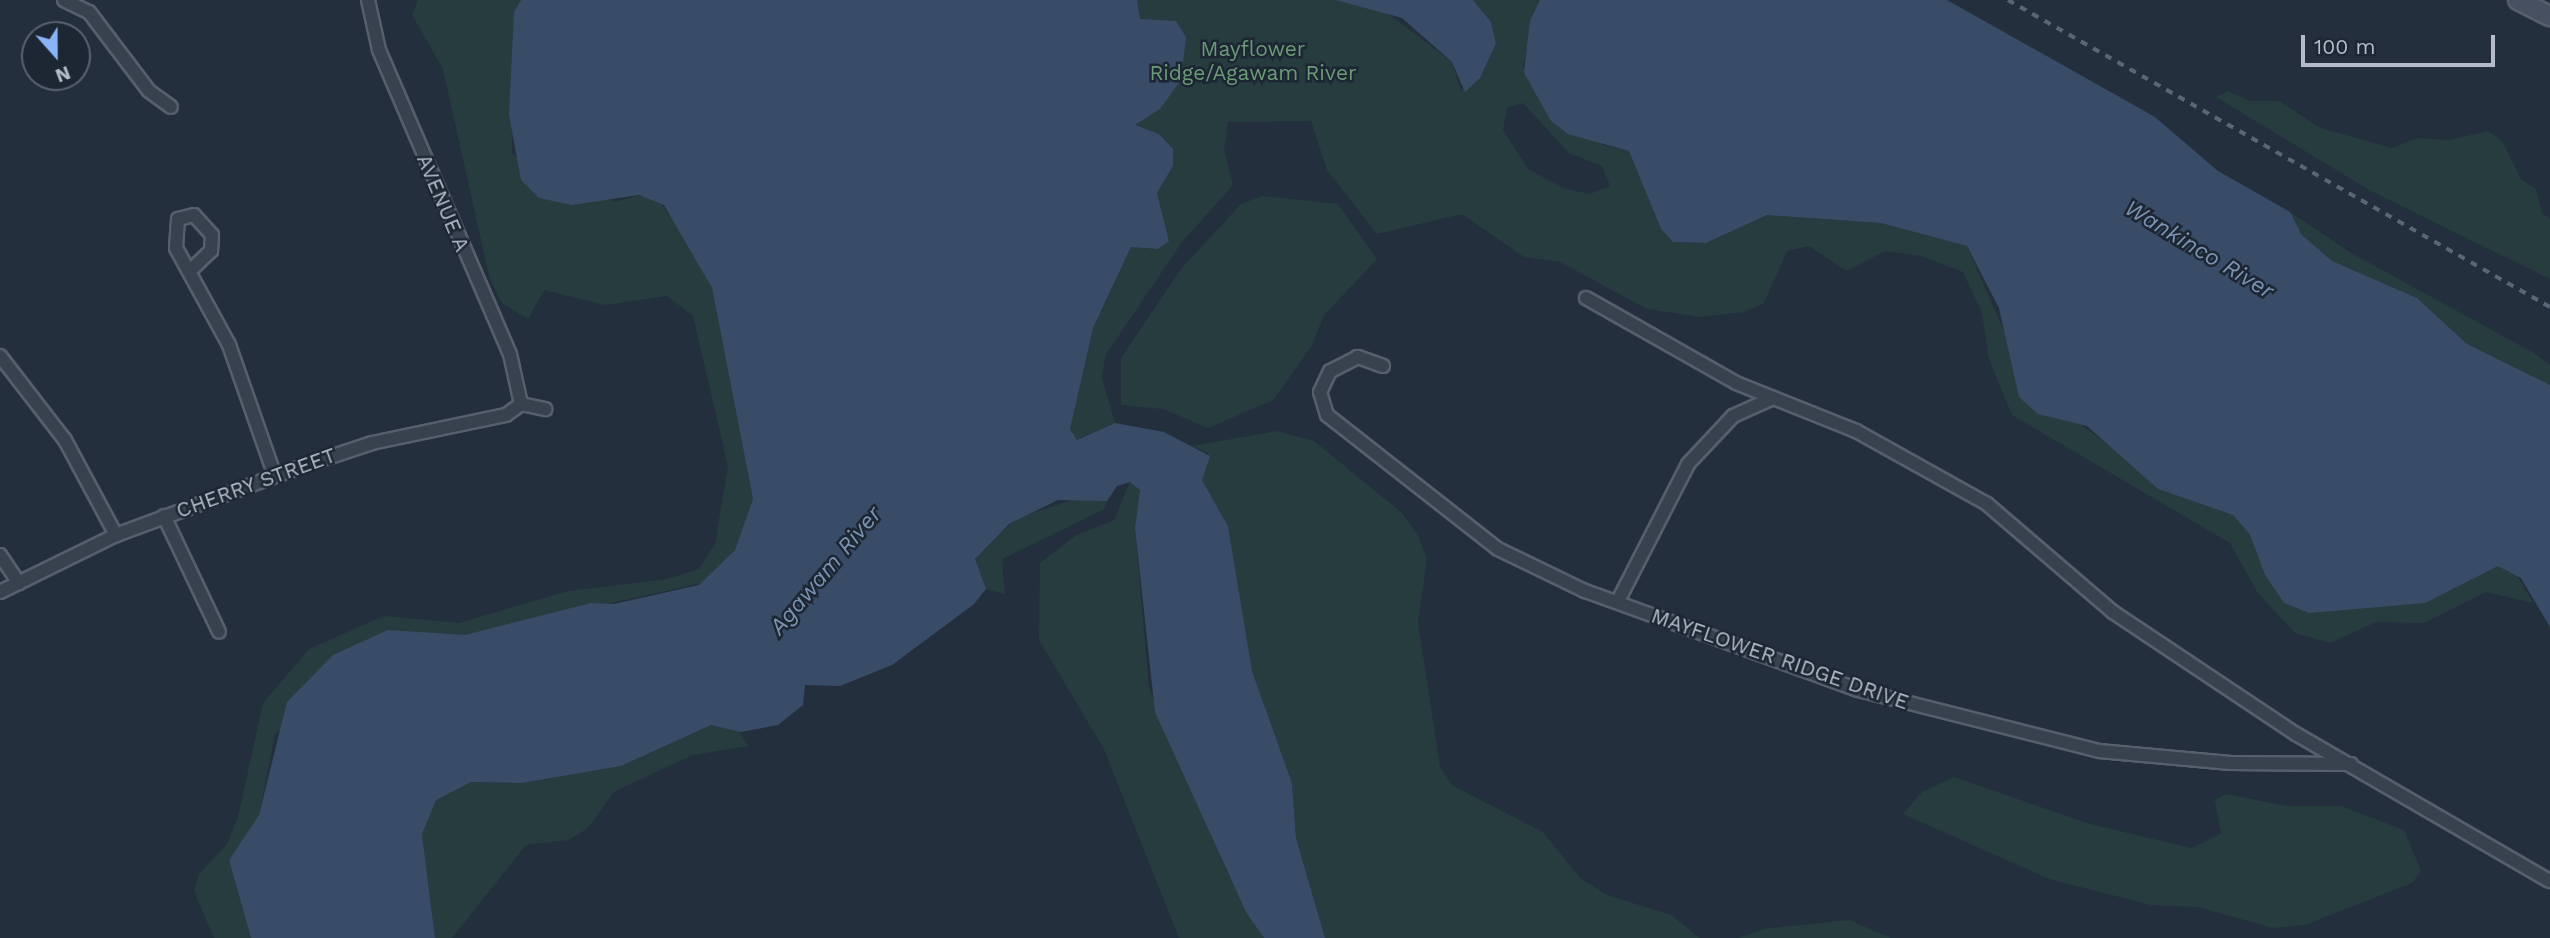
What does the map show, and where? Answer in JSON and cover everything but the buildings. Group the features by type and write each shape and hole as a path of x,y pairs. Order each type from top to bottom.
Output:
{"main road":[{"path":"2518,0 2550,16"}],"street":[{"path":"64,0 89,12 149,91 171,107"},
{"name":"AVENUE A","path":"368,0 379,50 510,354 521,404"},
{"path":"191,270 229,345 275,476"},
{"name":"MAYFLOWER RIDGE DRIVE","path":"1586,298 1774,398 1856,431 1987,504 2113,612 2351,764 2550,881"},
{"path":"0,356 65,440 116,535"},
{"name":"MAYFLOWER RIDGE DRIVE","path":"1383,366 1358,357 1330,371 1320,397 1334,422 1498,549 1671,626 1858,690 2099,751 2230,763 2351,764"},
{"path":"1618,601 1688,464 1733,416 1774,398"},
{"path":"521,404 545,409"},
{"name":"CHERRY STREET","path":"0,592 116,535 164,516 372,443 506,415 521,404"},
{"path":"164,516 219,632"},
{"path":"0,555 19,583"}],"green space":[{"path":"418,0 521,0 514,12 512,154 615,202 639,195 657,199 681,230 712,288 753,499 735,550 707,582 465,635 419,634 275,734 259,815 229,860 251,938 214,938 194,891 199,874 227,844 238,817 263,703 309,649 384,616 459,623 568,591 667,579 699,569 715,544 728,466 693,316 667,296 605,305 544,290 528,319 502,303 489,276 443,69 412,15"},
{"name":"Mayflower Ridge/Agawam River","path":"1109,0 1370,0 1452,62 1461,91 1496,43 1491,22 1473,0 1540,0 1523,67 1603,145 1629,151 1661,229 1673,242 1706,243 1767,215 1881,223 1967,246 2004,331 2080,424 2142,469 2158,489 2233,515 2250,535 2265,575 2284,603 2309,613 2395,604 2498,566 2516,573 2533,603 2486,592 2424,623 2376,622 2330,643 2295,633 2257,592 2230,543 2012,415 1989,359 1982,313 1963,272 1921,256 1885,251 1847,271 1809,246 1787,251 1764,303 1744,312 1701,317 1647,309 1560,262 1524,257 1462,214 1377,234 1327,170 1311,121 1228,122 1224,149 1233,185 1182,242 1105,356 1102,378 1115,423 1076,440 1070,429 1074,402 1093,328 1114,283 1131,247 1158,249 1169,241 1157,193 1173,166 1159,134 1135,125 1160,109","holes":["1523,103 1569,153 1602,166 1610,186 1590,194 1565,189 1528,169 1503,130 1507,108"]},
{"path":"2228,91 2250,101 2279,101 2320,128 2392,148 2418,138 2450,140 2488,131 2502,141 2521,179 2536,189 2542,213 2550,219 2550,279 2371,191 2216,97"},
{"path":"1262,196 1338,204 1377,259 1324,315 1312,345 1273,400 1208,428 1163,409 1121,405 1121,358 1181,269 1241,204"},
{"path":"2290,212 2351,253 2534,353 2550,365 2550,385 2467,344 2417,298 2332,261 2302,235"},
{"path":"1277,431 1314,441 1402,513 1418,536 1427,559 1418,622 1440,767 1453,786 1543,832 1580,878 1607,895 1671,915 1700,938 1325,938 1296,838 1292,783 1252,671 1228,526 1202,480 1208,453 1192,446"},
{"path":"1130,482 1141,490 1135,528 1149,688 1227,872 1264,938 1179,938 1104,749 1039,640 1040,563 1075,536 1114,520"},
{"path":"1081,497 1107,501 1104,509 1002,559 1005,594 986,589 975,559 982,548 1018,518"},
{"path":"710,725 738,729 748,746 692,755 614,792 588,828 569,840 526,845 452,938 435,938 422,834 435,800 471,782 522,783 621,766"},
{"path":"1954,777 2090,824 2191,848 2221,834 2215,800 2226,794 2286,806 2341,806 2404,830 2421,871 2412,883 2305,925 2273,928 2198,907 2151,905 2049,879 1903,814 1922,792"},
{"path":"1849,920 1891,938 1738,938 1764,929"}],"water":[{"name":"Agawam River","path":"521,0 1137,0 1140,19 1176,21 1186,37 1181,80 1160,109 1135,125 1159,134 1173,149 1173,166 1157,193 1169,241 1158,249 1131,247 1093,328 1070,429 1077,440 1115,423 1164,432 1210,456 1202,480 1228,526 1252,671 1292,783 1296,838 1325,938 1264,938 1246,912 1155,712 1135,528 1140,490 1130,482 1117,486 1107,501 1058,500 1009,524 975,559 986,589 974,604 892,665 840,686 805,685 803,705 778,725 741,732 711,725 621,766 522,783 471,782 436,800 422,834 435,938 251,938 229,860 259,815 287,702 333,655 388,630 465,635 591,603 614,604 699,585 735,550 753,499 712,288 664,205 639,195 572,205 539,198 521,180 509,115 514,12"},
{"path":"1336,0 1473,0 1491,22 1496,43 1480,78 1465,92 1452,62 1402,18"},
{"name":"Wankinco River","path":"1540,0 1947,0 2155,117 2218,171 2290,212 2302,235 2332,261 2417,298 2467,344 2550,385 2550,627 2521,578 2498,566 2425,603 2309,613 2284,603 2265,575 2250,535 2233,515 2158,489 2087,426 2038,414 2019,397 1999,308 1967,246 1881,223 1767,215 1706,243 1673,242 1661,229 1629,151 1568,134 1551,121 1524,73 1530,21"}],"railway":[{"path":"2008,0 2550,307"}]}
